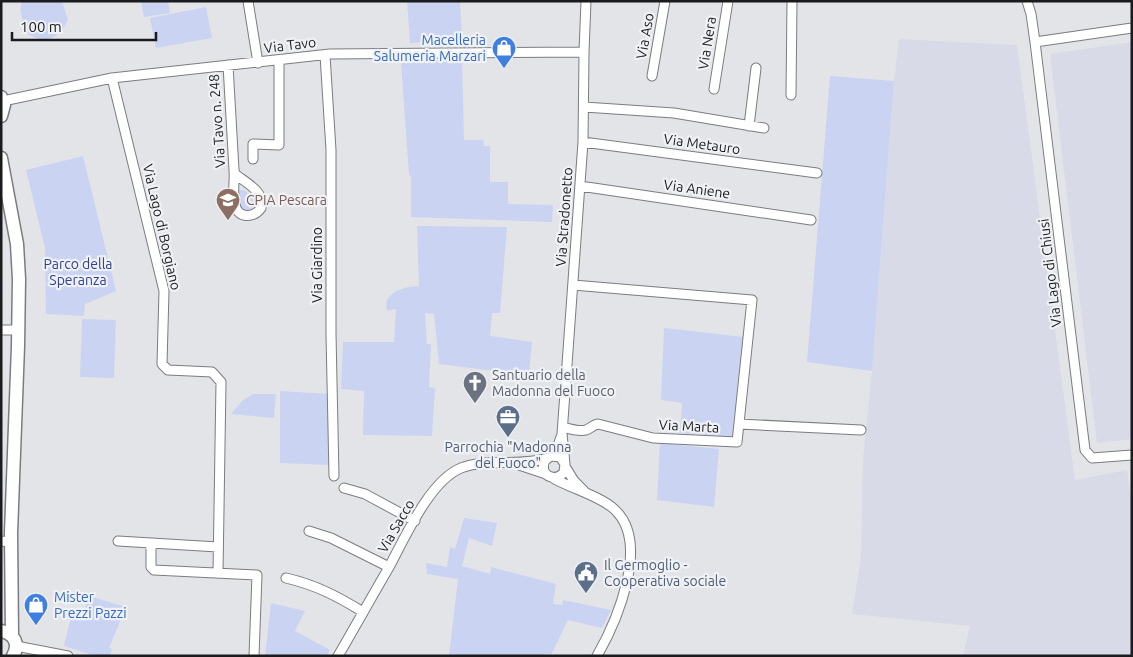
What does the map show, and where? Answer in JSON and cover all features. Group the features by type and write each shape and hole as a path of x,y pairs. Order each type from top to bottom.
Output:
{"main road":[{"path":"1,116 4,110 2,99"},
{"path":"1,158 17,244 19,279 19,330 6,541 11,603 11,642"},
{"path":"1,626 11,603"}],"street":[{"path":"248,1 258,63"},
{"name":"Via Stradonetto","path":"565,466 563,430 583,142 586,1"},
{"name":"Via Aso","path":"652,76 665,1"},
{"name":"Via Nera","path":"714,89 728,1"},
{"path":"791,95 792,1"},
{"path":"1027,1 1035,42 1132,28"},
{"name":"Via Lago di Chiusi","path":"1035,42 1085,450 1092,458 1132,454"},
{"name":"Via Tavo","path":"2,99 112,78 325,55 584,52"},
{"name":"Via Giardino","path":"325,55 331,150 331,326 334,476"},
{"path":"253,159 253,144 279,145 279,60"},
{"name":"Via Tavo n. 248","path":"228,65 234,198 236,208 243,215 254,215 261,208 261,196 234,174"},
{"path":"749,126 756,68"},
{"name":"Via Lago di Borgiano","path":"112,78 164,291 162,364 168,370 212,372 221,382 218,573"},
{"path":"584,107 674,113 764,128"},
{"name":"Via Metauro","path":"583,142 817,173"},
{"name":"Via Aniene","path":"580,186 811,220"},
{"path":"573,285 752,300 739,424"},
{"path":"1,330 19,330"},
{"name":"Via Marta","path":"563,430 586,430 598,424 652,438 737,442 739,424 861,430"},
{"name":"Via Stradonetto","path":"550,457 563,430"},
{"path":"586,493 574,481 560,457 550,457 543,465 549,476 613,507 624,521 629,540 629,566 624,593 617,617 598,656"},
{"name":"Via Sacco","path":"338,656 435,489 455,471 477,464 516,464 550,457"},
{"name":"Via Sacco","path":"516,464 549,476"},
{"path":"549,476 561,476 565,466"},
{"path":"344,488 365,494 415,521"},
{"path":"310,530 331,538 389,567"},
{"path":"118,541 218,547"},
{"path":"151,543 151,567 154,570 258,575 254,656"},
{"path":"286,578 330,592 363,612"},
{"path":"11,642 68,656"}],"shaded area":[{"path":"899,39 1017,45 1075,480 1127,470 1132,506 1132,656 963,656 970,626 852,614 861,557 863,459"},
{"path":"1132,42 1132,439 1097,443 1050,54"}],"green space":[{"path":"22,1 62,1 68,20 56,36 45,39 33,37 26,33 20,9"},
{"path":"141,1 168,1 170,13 144,17"},
{"path":"407,1 460,1 462,40 410,43"},
{"path":"206,7 212,38 156,48 150,18"},
{"path":"462,60 464,140 483,140 484,146 490,146 490,182 508,182 508,204 553,205 552,222 411,217 411,176 409,175 401,62"},
{"path":"830,76 894,81 872,371 807,362"},
{"name":"Parco della Speranza","path":"83,156 116,291 85,304 84,316 46,314 45,248 26,170"},
{"path":"240,190 244,190 255,199 255,205 252,210 248,211 240,207 238,193"},
{"path":"417,226 507,227 500,313 492,313 490,336 532,342 529,375 439,364 434,314 425,313 427,344 431,344 429,387 435,388 432,436 363,435 364,391 341,389 343,342 394,342 396,309 387,311 386,304 391,295 396,291 419,286"},
{"path":"82,319 116,320 114,378 80,377"},
{"path":"664,328 744,337 734,437 680,433 682,403 661,400"},
{"path":"280,391 330,394 331,465 280,463"},
{"path":"253,394 276,394 274,418 231,414 242,401"},
{"path":"660,443 719,449 714,507 657,500"},
{"path":"464,518 497,523 492,546 469,538 462,566 490,574 491,567 556,584 553,604 562,605 563,600 611,610 602,628 568,620 551,655 547,654 546,656 449,656 458,579 427,574 426,563 447,567 450,547 455,549"},
{"path":"89,596 126,607 109,648 112,649 110,656 95,656 64,646 72,613 82,617"},
{"path":"271,603 305,611 295,631 330,650 327,656 265,656"}],"place":[{"name":"Macelleria Salumeria Marzari","path":"504,69"},
{"name":"CPIA Pescara","path":"228,221"},
{"name":"Santuario della Madonna del Fuoco","path":"475,404"},
{"name":"Parrochia \"Madonna del Fuoco\"","path":"508,438"},
{"name":"Il Germoglio - Cooperativa sociale","path":"586,594"},
{"name":"Mister Prezzi Pazzi","path":"36,626"}]}
